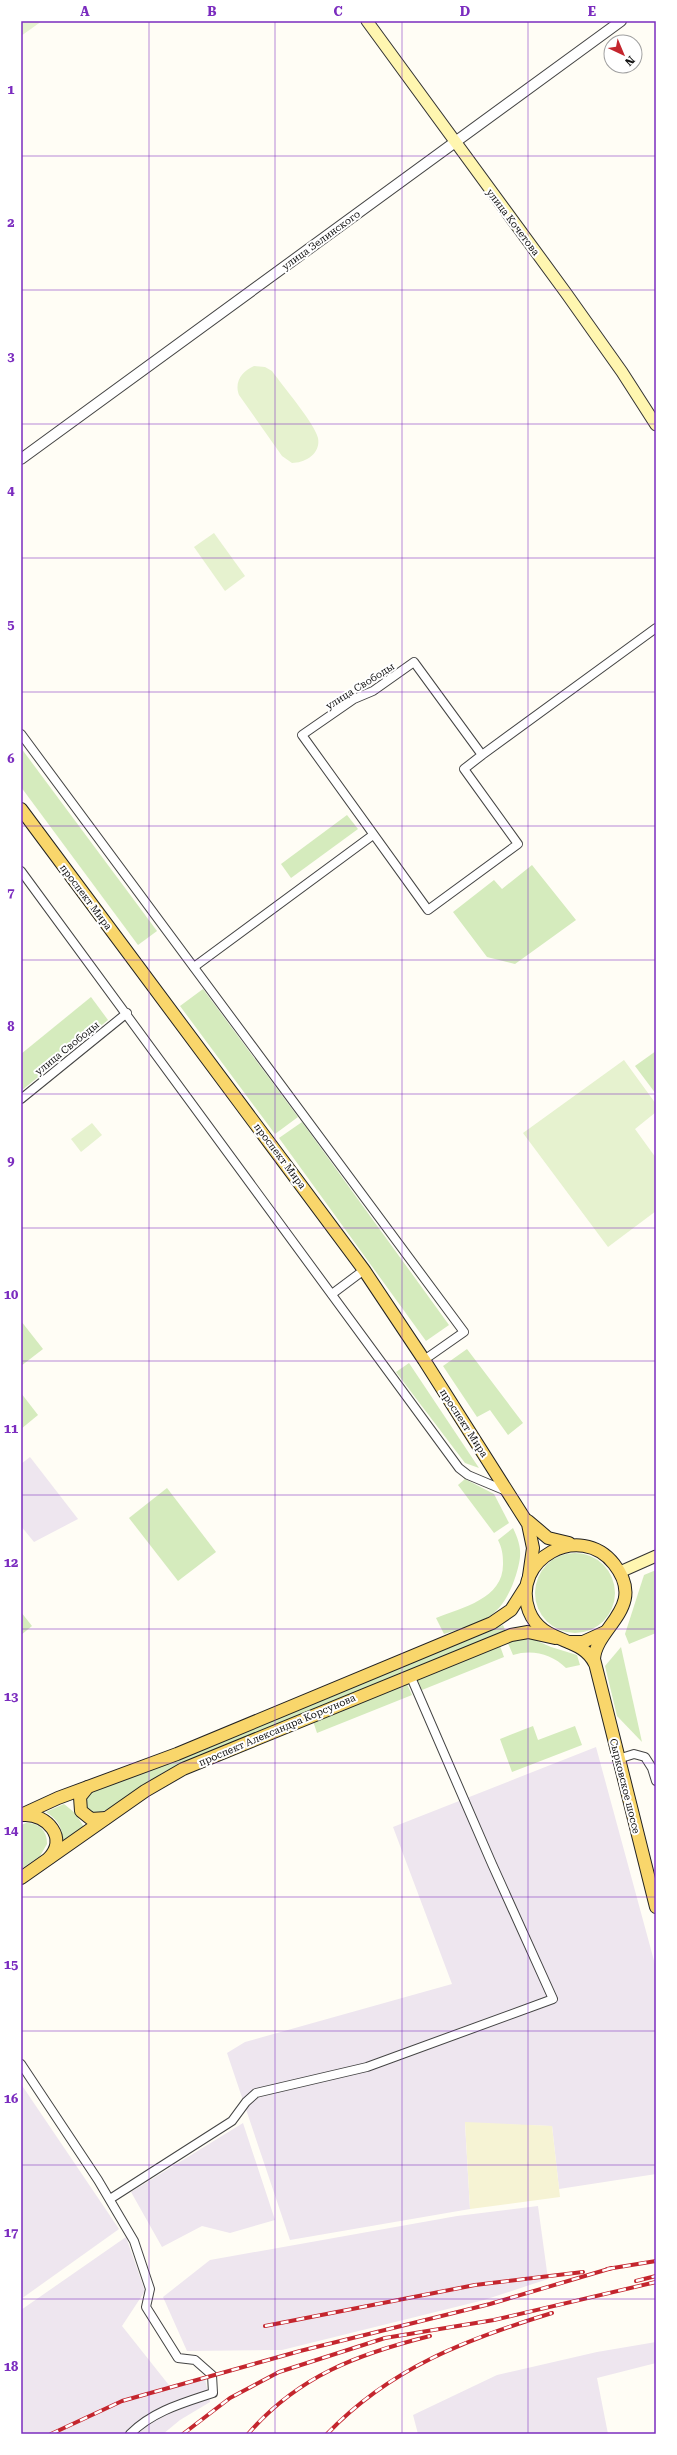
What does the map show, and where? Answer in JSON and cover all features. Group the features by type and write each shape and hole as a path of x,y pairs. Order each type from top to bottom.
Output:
{"main road":[{"name":"улица Кочетова","path":"367,21 454,142 566,293 622,372 656,425"},
{"name":"проспект Мира","path":"21,809 364,1270 424,1360 523,1515 531,1532 533,1544 528,1579"},
{"name":"проспект Мира","path":"523,1515 548,1538 578,1544"},
{"path":"578,1544 602,1552 620,1572 624,1598 615,1622 596,1649 595,1664 587,1652 560,1640 539,1627 531,1615 527,1602 528,1579 538,1561 552,1550 578,1544"},
{"path":"620,1572 656,1556"},
{"name":"проспект Александра Корсунова","path":"21,1816 88,1787 177,1754 492,1623 511,1610 528,1579"},
{"path":"560,1640 579,1642 593,1639 609,1629 615,1622"},
{"name":"проспект Александра Корсунова","path":"21,1878 145,1792 183,1769 410,1675 522,1632 536,1632 560,1640"},
{"name":"Сырковское шоссе","path":"595,1664 656,1907"},
{"path":"88,1787 80,1797 79,1804 85,1816 97,1820 113,1814"},
{"path":"21,1816 34,1815 43,1818 51,1826 55,1835 55,1845 51,1855 45,1862"}],"street":[{"name":"улица Зелинского","path":"21,459 621,21"},
{"name":"улица Свободы","path":"482,755 414,662 373,691 354,699 302,735 428,910 518,844 464,769 656,628"},
{"path":"21,734 464,1332 424,1360"},
{"path":"194,967 373,835"},
{"path":"21,871 127,1013 459,1468 468,1475 508,1491"},
{"name":"улица Свободы","path":"21,1099 127,1013"},
{"path":"332,1294 364,1270"},
{"path":"110,2199 232,2121 246,2102 256,2094 367,2067 553,1999 492,1864 410,1675"},
{"path":"618,1759 634,1754 645,1757 652,1768 656,1781"},
{"path":"21,2064 110,2199 134,2241 150,2289 146,2307 159,2329 178,2358 195,2360 212,2375 213,2393 171,2406 141,2422 130,2434"}],"shaded area":[{"path":"30,1457 78,1519 34,1542 21,1526 21,1464"},
{"path":"596,1747 656,1968 656,2174 559,2189 552,2126 465,2123 470,2209 290,2240 227,2053 245,2042 452,1984 393,1827"},
{"path":"21,2084 119,2229 21,2299"},
{"path":"465,2122 552,2126 560,2197 470,2209"},
{"path":"243,2123 275,2220 230,2233 202,2226 162,2247 131,2192"},
{"path":"538,2206 548,2279 484,2300 282,2350 187,2351 163,2297 210,2260 457,2216"},
{"path":"126,2237 145,2291 122,2326 172,2389 205,2379 210,2402 180,2420 163,2434 21,2434 21,2310"},
{"path":"656,2342 656,2363 597,2378 608,2434 418,2434 413,2415 497,2375 597,2352"}],"green space":[{"path":"21,21 42,21 21,36"},
{"path":"254,366 265,367 272,371 305,414 316,432 318,438 317,449 315,453 307,459 297,463 292,463 282,456 239,395 238,381 246,371"},
{"path":"214,533 245,576 225,591 194,547"},
{"path":"21,748 157,931 138,945 21,787"},
{"path":"347,815 358,829 291,878 281,864"},
{"path":"532,865 576,920 515,964 487,957 453,912 494,880 502,889"},
{"path":"203,989 298,1117 275,1134 180,1006"},
{"path":"91,997 108,1020 21,1091 21,1054"},
{"path":"656,1051 656,1094 635,1066"},
{"path":"624,1060 656,1104 656,1112 635,1129 656,1158 656,1211 608,1247 523,1133"},
{"path":"302,1122 449,1325 426,1341 279,1138"},
{"path":"92,1123 102,1135 81,1152 71,1139"},
{"path":"21,1321 43,1349 21,1366"},
{"path":"467,1349 523,1423 508,1435 490,1410 477,1417 443,1366"},
{"path":"409,1363 479,1468 465,1463 396,1372"},
{"path":"21,1393 38,1415 21,1429"},
{"path":"465,1479 494,1494 509,1523 494,1533 458,1485"},
{"path":"167,1488 216,1552 178,1581 129,1518"},
{"path":"513,1528 518,1541 520,1556 516,1575 511,1589 504,1601 490,1616 481,1621 444,1634 436,1618 480,1600 497,1585 502,1575 503,1563 502,1551 498,1540"},
{"path":"575,1553 590,1556 603,1565 612,1578 615,1593 612,1608 603,1621 590,1630 575,1633 560,1630 547,1621 538,1608 535,1593 538,1578 547,1565 560,1556"},
{"path":"656,1570 656,1633 629,1644 625,1634 644,1575"},
{"path":"21,1612 32,1626 21,1635"},
{"path":"503,1625 506,1632 168,1770 110,1808 101,1812 93,1814 85,1808 85,1799 91,1792"},
{"path":"526,1636 551,1647 577,1655 580,1665 566,1668 554,1659 541,1654 520,1653 513,1655 507,1641"},
{"path":"500,1646 504,1657 422,1690 417,1679"},
{"path":"621,1647 642,1742 617,1716 605,1666"},
{"path":"407,1684 412,1695 317,1733 313,1721"},
{"path":"533,1726 538,1740 575,1726 582,1745 512,1772 500,1739"},
{"path":"64,1804 75,1813 84,1827 62,1842 62,1832 59,1824 46,1812"},
{"path":"26,1823 35,1824 44,1831 47,1844 40,1856 21,1869 21,1825"}],"railway":[{"path":"607,2269 656,2261"},
{"path":"51,2434 122,2401 300,2351 490,2304 612,2268"},
{"path":"265,2326 475,2285 583,2272"},
{"path":"636,2281 656,2276"},
{"path":"183,2434 230,2398 279,2372 385,2338 494,2320 656,2282"},
{"path":"327,2434 351,2411 377,2391 431,2358 460,2345 552,2313"},
{"path":"248,2434 267,2414 287,2397 309,2382 331,2370 378,2351 430,2336"}]}
